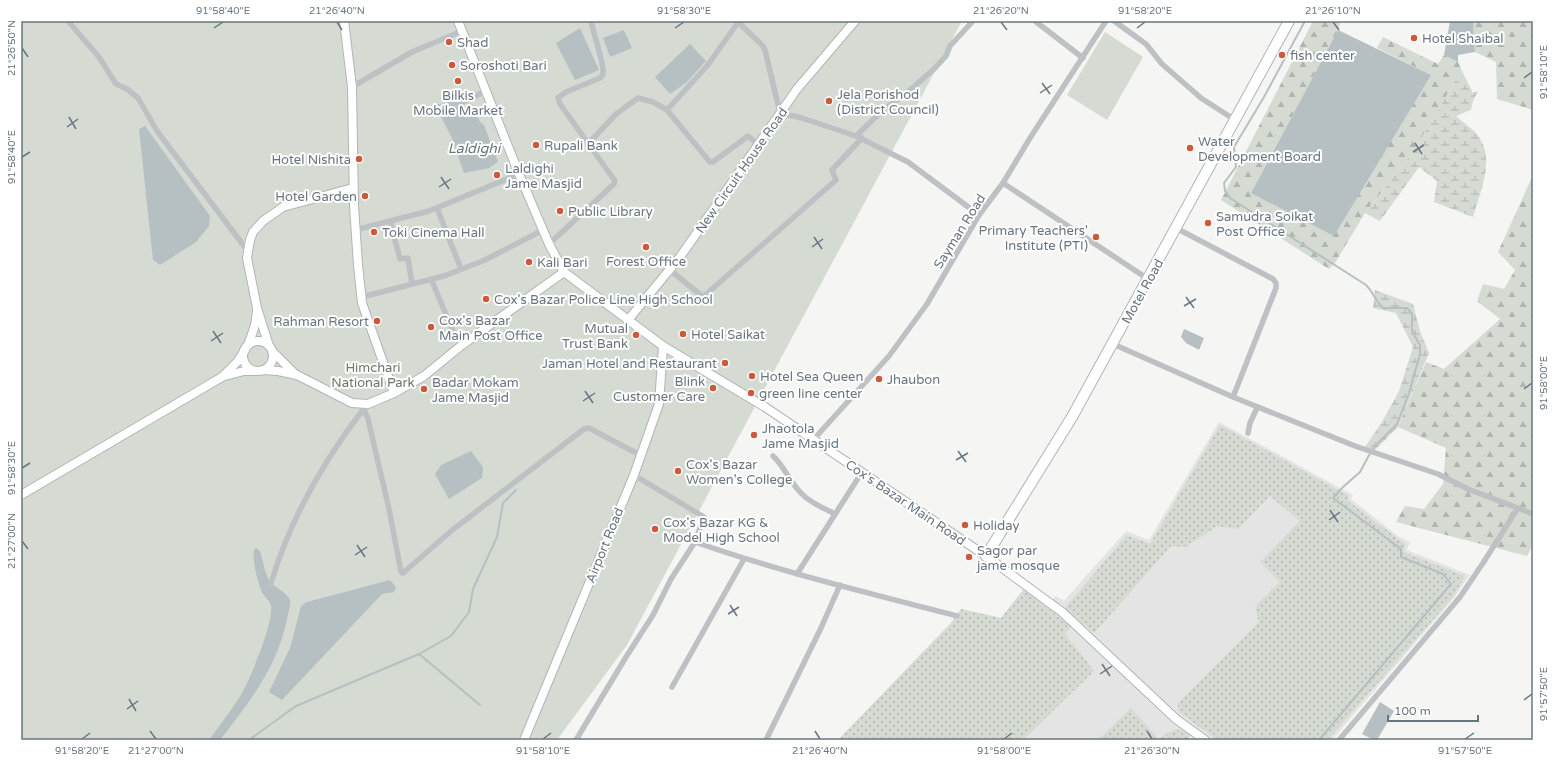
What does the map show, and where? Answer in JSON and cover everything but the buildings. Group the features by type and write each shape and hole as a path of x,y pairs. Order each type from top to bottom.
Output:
{"highway":[{"name":"Motel Road","path":"986,556 1072,417 1289,21"}],"street":[{"path":"68,21 99,58 116,84 138,98 157,131 247,250"},
{"path":"344,21 352,87 353,188 355,230 362,303 394,393"},
{"path":"271,583 279,556 294,520 323,466 366,406 394,393 424,376 462,346 564,272 549,244 519,174 458,21"},
{"path":"549,244 614,184 615,180 560,104 558,98 566,92 600,78 602,75 603,72 601,61 590,21"},
{"path":"667,110 707,66 738,21 762,45 765,50 780,113 802,118 859,137 908,162 979,215"},
{"name":"New Circuit House Road","path":"628,320 680,257 757,144 797,89 855,21"},
{"path":"670,270 703,297 836,180 832,170 859,137 882,111 910,91 934,69 946,56 950,46 973,21"},
{"path":"1035,21 1083,58"},
{"name":"Sayman Road","path":"814,440 889,356 915,322 979,215 1003,183 1030,138 1106,21"},
{"path":"1114,21 1146,44 1162,64 1201,98 1235,120"},
{"path":"352,87 412,52 462,31"},
{"path":"438,108 461,103 486,91"},
{"path":"588,144 616,114 638,98 653,102 667,110 710,162 713,162 748,136 757,144"},
{"path":"355,230 437,208 519,174"},
{"path":"1003,183 1148,280"},
{"path":"222,377 244,371 260,370 270,365 273,356 257,308 248,268 247,250 250,240 258,226 283,207 353,188"},
{"path":"437,208 461,269"},
{"path":"390,221 400,259 408,258 412,284"},
{"path":"1176,228 1273,279 1276,283 1276,288 1233,398"},
{"path":"362,297 431,279 461,269 485,260 543,230"},
{"name":"Cox's Bazar Main Road","path":"564,272 663,346 765,407 986,556 1062,612 1176,719 1205,740"},
{"path":"431,279 453,331 462,346"},
{"path":"257,308 255,325 244,355 246,364 253,370 278,371 297,375 352,403 366,406"},
{"path":"21,494 106,446 222,377 238,362 246,348 251,343 261,341 297,375"},
{"path":"1113,344 1257,408 1355,446 1438,474 1468,489 1533,514"},
{"name":"Airport Road","path":"524,740 634,475 658,404 663,346"},
{"path":"366,406 388,502 401,572 403,573 451,531 584,429 589,428 640,456"},
{"path":"1248,433 1250,423 1257,408"},
{"path":"773,456 780,462 803,496 835,514"},
{"path":"797,574 862,472"},
{"path":"576,740 653,615 671,579 695,542 704,517 634,475"},
{"path":"1339,740 1460,597 1518,508"},
{"path":"695,542 744,559 797,574 957,616"},
{"path":"672,687 744,559"},
{"path":"766,740 821,628 840,585"}],"shaded area":[{"path":"1219,422 1353,495 1351,499 1398,536 1410,542 1407,550 1470,575 1454,598 1332,740 1212,740 1197,729 1187,740 838,740 951,623 961,609 1001,618 1024,589 1045,606 1056,596 1064,601 1126,531 1149,540"}],"green space":[{"name":"Himchari National Park","path":"21,21 962,21 627,645 557,740 21,740"},
{"path":"1313,21 1341,21 1338,30 1251,193 1431,75 1377,48 1383,37 1438,64 1444,55 1458,62 1464,75 1455,81 1413,152 1365,213 1335,263 1329,269 1221,200"},
{"path":"1473,21 1533,21 1533,110 1497,99 1496,62 1475,52"},
{"path":"1105,32 1143,57 1107,120 1067,95"},
{"path":"1464,75 1473,93 1478,91 1473,101 1471,110 1456,116 1477,134 1484,146 1486,156 1485,177 1473,217 1434,202 1437,181 1419,167 1380,221 1365,213 1413,152 1455,81"},
{"path":"1533,175 1533,544 1527,556 1396,522 1405,506 1424,509 1443,484 1446,448 1398,427 1426,362 1444,369 1500,319 1477,301 1483,284 1504,289 1515,270 1498,252"},
{"path":"1375,290 1413,304 1420,331 1429,353 1398,427 1374,451 1365,447 1382,422 1399,391 1413,347 1396,313 1373,308"},
{"path":"1220,425 1349,496 1347,500 1405,544 1404,552 1465,576 1453,597 1328,740 1217,740 1178,711 1178,703 1259,622 1255,606 1280,582 1260,562 1300,521 1270,496 1238,529 1217,526 1185,547 1171,546 1094,633 1065,608 1127,535 1150,544"},
{"path":"1024,589 1071,627 1065,634 1094,671 1023,740 838,740 951,623 961,609 1001,618"},
{"path":"1131,708 1159,739 1175,730 1182,730 1192,735 1186,740 1098,740"}],"water":[{"path":"1450,21 1473,21 1475,52 1458,55 1458,62 1444,55"},
{"path":"580,28 599,70 575,80 556,43"},
{"path":"624,30 632,48 610,57 603,38"},
{"path":"1338,30 1431,75 1334,236 1251,193"},
{"path":"690,44 706,61 687,82 670,94 655,77"},
{"name":"Laldighi","path":"460,105 466,118 476,114 480,122 484,125 498,162 489,168 464,173 452,138 440,115"},
{"path":"145,126 210,216 209,226 196,242 160,265 153,260 139,129"},
{"path":"1184,329 1204,338 1199,350 1186,343 1181,337"},
{"path":"471,451 483,467 482,478 449,499 435,474 441,465"},
{"path":"256,548 260,551 267,577 271,583 289,598 290,605 287,619 277,653 252,697 220,740 209,740 239,698 254,667 269,625 271,606 263,594 257,579 254,560 254,550"},
{"path":"390,580 396,587 394,592 382,594 282,700 269,692 290,648 301,606 307,602"},
{"path":"1380,702 1394,711 1377,740 1374,740 1362,734"}],"waterway":[{"path":"1305,21 1264,97 1234,147 1236,167 1224,183 1225,191 1230,198 1366,285 1383,308 1407,308 1412,314 1412,331 1420,345 1420,354 1409,393 1397,424 1375,446 1360,472 1333,498 1401,549 1401,557 1443,574 1451,584 1319,740"},
{"path":"249,740 296,706 419,654 451,636 469,612 473,589 497,537 503,503 516,490"},
{"path":"419,654 480,705"}],"place":[{"name":"Hotel Shaibal","path":"1414,38"},
{"name":"Shad","path":"449,42"},
{"name":"fish center","path":"1282,55"},
{"name":"Soroshoti Bari","path":"452,65"},
{"name":"Bilkis Mobile Market","path":"458,81"},
{"name":"Jela Porishod (District Council)","path":"829,101"},
{"name":"Rupali Bank","path":"536,145"},
{"name":"Water Development Board","path":"1190,148"},
{"name":"Hotel Nishita","path":"359,159"},
{"name":"Laldighi Jame Masjid","path":"497,175"},
{"name":"Hotel Garden","path":"365,196"},
{"name":"Public Library","path":"560,211"},
{"name":"Samudra Soikat Post Office","path":"1208,223"},
{"name":"Toki Cinema Hall","path":"374,232"},
{"name":"Primary Teachers' Institute (PTI)","path":"1096,237"},
{"name":"Forest Office","path":"646,247"},
{"name":"Kali Bari","path":"529,262"},
{"name":"Cox's Bazar Police Line High School","path":"486,299"},
{"name":"Rahman Resort","path":"377,321"},
{"name":"Cox's Bazar Main Post Office","path":"431,327"},
{"name":"Hotel Saikat","path":"683,334"},
{"name":"Mutual Trust Bank","path":"636,335"},
{"name":"Jaman Hotel and Restaurant","path":"725,363"},
{"name":"Hotel Sea Queen","path":"752,376"},
{"name":"Jhaubon","path":"879,379"},
{"name":"Blink Customer Care","path":"713,388"},
{"name":"Badar Mokam Jame Masjid","path":"424,389"},
{"name":"green line center","path":"751,393"},
{"name":"Jhaotola Jame Masjid","path":"754,435"},
{"name":"Cox's Bazar Women's College","path":"678,471"},
{"name":"Holiday","path":"965,525"},
{"name":"Cox's Bazar KG & Model High School","path":"655,529"},
{"name":"Sagor par jame mosque","path":"969,557"}]}
